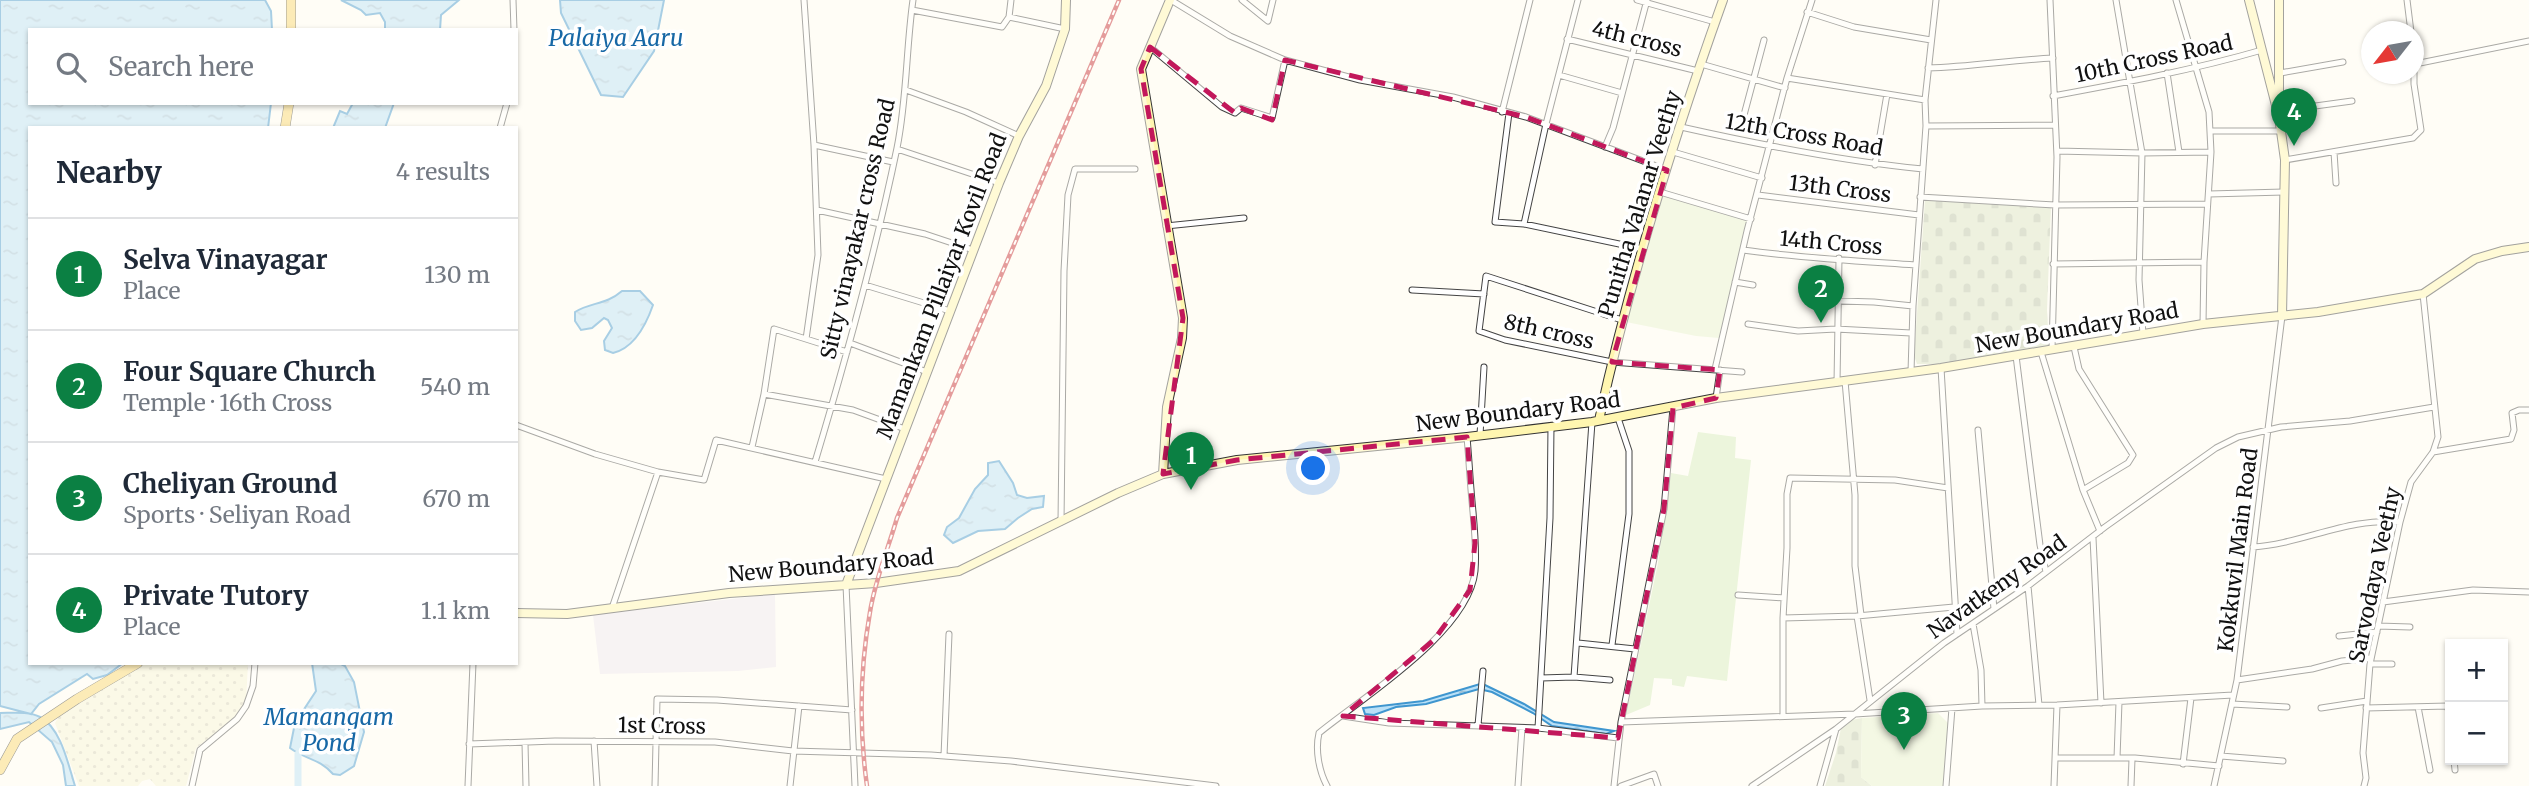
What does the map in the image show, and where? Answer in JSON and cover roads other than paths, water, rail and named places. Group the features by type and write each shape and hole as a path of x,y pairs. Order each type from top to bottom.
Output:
{"main road":[{"path":"291,0 291,28"},
{"name":"Mamankam Pillaiyar Kovil Road","path":"846,585 999,183 1019,136 1046,86 1065,29 1066,0"},
{"path":"1163,474 1167,407 1182,338 1183,318 1141,68 1170,0"},
{"name":"Punitha Valanar Veethy","path":"1596,421 1622,320 1660,192 1723,0"},
{"path":"2249,0 2279,114"},
{"path":"2279,0 2279,114 2285,160 2282,316"},
{"path":"285,126 289,105"},
{"name":"New Boundary Road","path":"518,613 567,614 611,610 729,593 877,583 959,571 1163,474 1237,460 1467,437 1619,418 1716,398 1941,368 2203,324 2282,316 2423,294 2476,259 2529,247"},
{"path":"0,770 17,739 135,665"}],"street":[{"path":"513,0 514,28"},
{"path":"804,0 818,255 806,338"},
{"name":"Sitty vinayakar cross Road","path":"815,462 866,285 897,149 906,90 913,0"},
{"path":"912,10 1002,27 1009,17 1011,0"},
{"path":"1170,0 1230,36 1285,60 1360,80 1453,97 1546,124 1667,170"},
{"path":"1242,0 1269,21 1273,0"},
{"path":"1530,0 1506,113 1495,222 1524,224 1643,249"},
{"path":"1524,224 1578,0"},
{"path":"1637,0 1715,23"},
{"path":"1716,398 1717,369 1735,282 1784,88 1812,0"},
{"path":"1911,372 1915,265 1926,126 1925,100 1936,0"},
{"path":"2050,0 2057,152 2052,350"},
{"path":"2116,0 2141,153 2139,262 2143,334"},
{"path":"2176,0 2197,67 2210,131 2203,324"},
{"path":"2407,0 2410,21"},
{"path":"1605,147 1647,1"},
{"path":"1807,12 1854,27 1931,40"},
{"path":"1009,17 1065,29"},
{"name":"4th cross","path":"1567,38 1784,88"},
{"path":"1744,115 1764,40"},
{"path":"2424,62 2529,41"},
{"path":"1150,47 1222,107 1235,113 1241,108 1272,118 1285,60"},
{"name":"10th Cross Road","path":"2053,96 2129,82 2262,50"},
{"path":"1928,68 2053,58"},
{"path":"2280,73 2343,62"},
{"path":"2167,73 2179,152"},
{"path":"1559,75 1622,93"},
{"path":"1787,78 1925,100"},
{"path":"2285,160 2413,138 2421,130 2414,84"},
{"path":"906,90 966,112 1019,136"},
{"path":"1875,165 1887,94"},
{"path":"2279,114 2352,101"},
{"path":"501,126 506,105"},
{"path":"1926,126 2055,125"},
{"name":"12th Cross Road","path":"1681,127 1770,147 1875,165 1923,169"},
{"path":"2210,131 2281,131"},
{"path":"814,145 893,162"},
{"path":"897,149 999,183"},
{"path":"1673,152 1762,178"},
{"path":"2057,152 2211,152"},
{"path":"2334,152 2336,183"},
{"path":"1061,522 1063,271 1068,195 1075,169 1135,169"},
{"path":"1660,192 1751,219"},
{"path":"2209,194 2284,192"},
{"name":"13th Cross","path":"1758,195 1919,215"},
{"path":"1920,197 2055,205 2207,204"},
{"path":"817,210 925,234 973,250"},
{"path":"1166,226 1244,218"},
{"name":"14th Cross","path":"1743,250 1799,258 1839,258 1915,265"},
{"path":"1839,258 1836,329 1855,495 1855,566 1870,700"},
{"path":"2053,264 2204,262"},
{"path":"1412,290 1484,294 1486,276 1622,320"},
{"path":"1735,282 1753,285"},
{"path":"866,285 950,311"},
{"name":"8th cross","path":"1484,294 1479,331 1505,340 1612,362 1742,372"},
{"path":"2423,294 2438,437 2433,452 2511,439 2514,430 2512,413 2529,410"},
{"path":"1808,300 1913,306"},
{"name":"Kokkuvil Main Road","path":"2214,786 2237,680 2282,316"},
{"path":"1748,324 1798,331 1836,329 1911,333"},
{"path":"752,447 774,329 847,352"},
{"path":"850,343 927,372"},
{"path":"2074,347 2079,369 2133,455 2128,463 2082,490"},
{"path":"2041,352 2082,490 2101,531"},
{"path":"2016,356 2040,545 2046,572"},
{"path":"1480,435 1484,367"},
{"path":"1941,368 1957,634"},
{"path":"764,394 853,410 905,429"},
{"name":"Navatkeny Road","path":"1752,786 1836,729 1957,634 2028,586 2216,449 2238,437 2281,426 2350,421 2434,407"},
{"path":"1614,786 1618,738 1664,509 1673,408"},
{"path":"1612,645 1629,514 1629,451 1619,418"},
{"path":"1574,677 1596,421"},
{"path":"518,426 658,472 704,480 716,440 886,479"},
{"path":"1538,728 1550,518 1551,426"},
{"path":"1978,430 1994,609"},
{"path":"1327,786 1319,764 1318,733 1375,692 1434,640 1457,612 1470,590 1475,572 1475,544 1467,437"},
{"name":"Sarvodaya Veethy","path":"2364,786 2366,705 2377,629 2411,482 2433,452"},
{"path":"611,610 658,472"},
{"path":"1783,715 1783,618 1787,494 1790,478 1895,480 1948,488"},
{"path":"2253,547 2282,544 2331,529 2373,521 2400,522"},
{"path":"2092,538 2101,703"},
{"path":"846,585 855,786"},
{"path":"2028,586 2039,705"},
{"path":"2383,602 2473,590 2529,592"},
{"path":"1738,595 1784,598"},
{"path":"1783,618 1954,607"},
{"path":"1973,624 1981,670 1982,706"},
{"path":"2339,636 2410,626"},
{"path":"944,756 949,634"},
{"path":"1578,643 1635,649"},
{"path":"2237,680 2312,669 2342,661 2392,664"},
{"path":"192,786 200,750 237,719 246,706 253,686 256,665"},
{"path":"468,786 473,665"},
{"path":"1478,725 1483,671"},
{"path":"1541,678 1610,680"},
{"path":"1621,722 1855,714 2233,695"},
{"path":"2183,764 2191,698"},
{"name":"1st Cross","path":"657,741 657,699 716,700 852,710"},
{"path":"2117,758 2119,702"},
{"path":"2232,704 2287,707"},
{"path":"2054,786 2057,705"},
{"path":"2321,708 2366,705 2445,706"},
{"path":"790,786 800,706"},
{"path":"2418,706 2430,770"},
{"path":"1946,786 1952,708"},
{"path":"1343,716 1389,723 1538,728 1618,738"},
{"path":"1518,786 1522,728"},
{"path":"1820,786 1836,729"},
{"path":"594,741 597,786"},
{"path":"654,786 657,741"},
{"name":"1st Cross","path":"469,744 715,742 793,751 1011,761 1216,786"},
{"path":"525,743 526,786"},
{"path":"2221,756 2283,761"},
{"path":"2056,758 2135,758 2219,766"},
{"path":"2131,786 2132,760"},
{"path":"2454,765 2455,770"},
{"path":"1621,786 1654,774 1658,786"}],"water":[{"path":"0,0 265,0 271,11 272,28 28,28 28,105 271,105 268,126 28,126 28,665 120,665 107,675 93,679 87,674 39,704 31,714 0,706"},
{"path":"341,0 459,0 441,15 440,28 385,28 380,13 366,15"},
{"name":"Palaiya Aaru","path":"560,0 664,0 654,51 623,97 601,95 561,13"},
{"path":"352,105 393,105 386,126 334,126 340,111 347,114"},
{"path":"622,291 640,291 653,305 643,328 633,341 613,353 605,350 604,341 612,328 608,320 604,318 592,328 581,330 575,321 575,312 610,299"},
{"path":"999,461 1017,495 1027,498 1044,496 1043,507 1032,509 1005,529 978,531 953,543 944,535 947,527 959,518 975,489 988,475 988,463"},
{"name":"Mamangam Pond","path":"312,665 343,665 354,682 364,732 354,766 340,775 333,774 323,765 290,748 295,723 316,691"},
{"path":"1480,684 1524,704 1554,722 1614,731 1606,734 1552,726 1492,692 1479,689 1426,704 1396,707 1374,715 1365,714 1363,708 1423,701"},
{"path":"0,713 31,714 47,722 63,747 75,786 66,786 63,765 52,742 29,722 0,729"}],"waterway":[{"path":"298,754 298,786"}],"railway":[{"path":"867,786 862,721 867,634 875,588 897,518 1119,0"}],"place":[{"name":"Private Tutory","path":"2294,146"},
{"name":"Four Square Church","path":"1821,323"},
{"name":"Selva Vinayagar","path":"1191,490"},
{"name":"Cheliyan Ground","path":"1904,750"}]}
